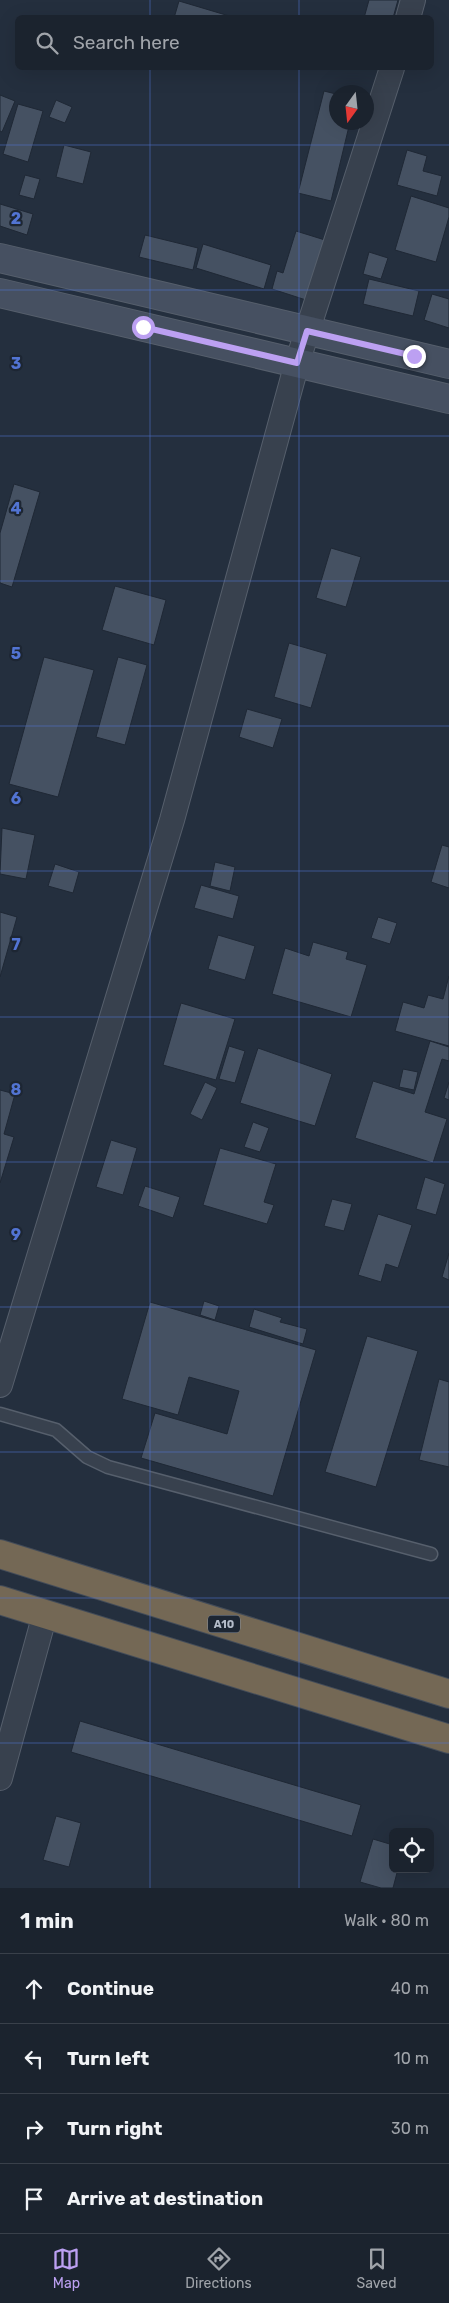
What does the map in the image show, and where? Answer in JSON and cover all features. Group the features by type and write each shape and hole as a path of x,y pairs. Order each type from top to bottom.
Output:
{"highway":[{"name":"A10","path":"0,1554 449,1694"},
{"path":"0,1600 449,1739"}],"main road":[{"path":"0,258 449,364"},
{"path":"0,293 449,398"}],"street":[{"path":"409,15 413,0"},
{"path":"0,1385 172,820 297,363 391,70"},
{"path":"0,1778 44,1614"}],"lane":[{"path":"0,1414 56,1430 87,1457 108,1467 431,1554"}],"building":[{"path":"369,0 398,0 394,15 365,15"},
{"path":"179,1 226,15 175,15"},
{"path":"324,91 329,92 329,130 348,130 331,201 298,193"},
{"path":"0,95 15,101 2,132 0,131"},
{"path":"56,100 72,107 65,123 49,117"},
{"path":"18,104 43,111 28,162 3,154"},
{"path":"64,145 91,152 83,184 56,177"},
{"path":"407,150 427,156 423,171 442,176 437,196 397,185"},
{"path":"25,175 40,179 34,199 19,195"},
{"path":"411,196 449,208 449,217 436,262 395,250"},
{"path":"0,204 33,214 27,235 0,226"},
{"path":"296,231 325,240 306,300 272,289 277,271 283,273"},
{"path":"145,235 198,248 193,270 139,257"},
{"path":"203,244 271,265 264,289 196,268"},
{"path":"369,252 388,258 381,279 363,274"},
{"path":"369,279 419,291 413,316 363,304"},
{"path":"432,294 449,299 449,328 424,320"},
{"path":"14,484 40,492 12,587 0,583 0,533"},
{"path":"331,548 361,557 346,607 316,598"},
{"path":"115,586 166,600 154,645 102,630"},
{"path":"289,643 327,654 311,708 274,697"},
{"path":"44,657 94,670 58,797 9,784"},
{"path":"118,657 147,665 125,745 96,737"},
{"path":"247,709 282,719 273,748 239,737"},
{"path":"2,828 35,835 26,879 0,874"},
{"path":"442,845 449,847 449,888 431,882"},
{"path":"215,862 235,867 230,891 210,886"},
{"path":"55,864 79,872 73,893 48,886"},
{"path":"201,885 239,896 233,919 194,908"},
{"path":"0,912 17,917 0,977"},
{"path":"378,917 397,923 390,944 371,938"},
{"path":"218,935 255,946 245,980 208,969"},
{"path":"313,942 348,952 346,959 367,965 351,1017 272,994 285,948 309,956"},
{"path":"449,976 449,1046 395,1031 403,1002 424,1008 428,995 443,999"},
{"path":"181,1003 235,1019 216,1080 163,1065"},
{"path":"430,1041 449,1047 449,1061 442,1059 425,1112 447,1119 433,1163 355,1138 373,1081 414,1094"},
{"path":"229,1046 245,1051 235,1083 219,1079"},
{"path":"258,1048 332,1074 315,1126 240,1103"},
{"path":"403,1069 418,1072 414,1090 399,1087"},
{"path":"205,1082 217,1088 202,1120 190,1114"},
{"path":"449,1082 449,1100 444,1098"},
{"path":"0,1090 15,1094 4,1134 14,1137 0,1183"},
{"path":"253,1122 269,1128 260,1152 244,1147"},
{"path":"111,1140 137,1148 123,1195 96,1187"},
{"path":"220,1148 276,1164 264,1202 274,1205 267,1224 203,1205"},
{"path":"425,1177 445,1184 436,1215 416,1209"},
{"path":"145,1186 180,1197 173,1218 138,1206"},
{"path":"332,1199 352,1204 344,1231 324,1226"},
{"path":"378,1214 412,1225 398,1268 386,1264 381,1282 358,1275"},
{"path":"449,1253 449,1280 442,1277"},
{"path":"204,1301 219,1306 215,1320 200,1315"},
{"path":"150,1302 316,1350 273,1496 141,1458 155,1413 227,1434 239,1391 189,1377 178,1415 122,1399"},
{"path":"254,1309 282,1318 280,1322 307,1329 303,1344 249,1327"},
{"path":"367,1336 418,1351 376,1487 325,1472"},
{"path":"439,1379 449,1382 449,1467 419,1460"},
{"path":"80,1721 361,1805 352,1836 71,1752"},
{"path":"56,1816 81,1823 69,1867 43,1860"},
{"path":"373,1839 389,1844 389,1873 397,1873 393,1888 381,1888 360,1882"}],"route":[{"path":"143,327 297,363 307,331 414,356"}]}
